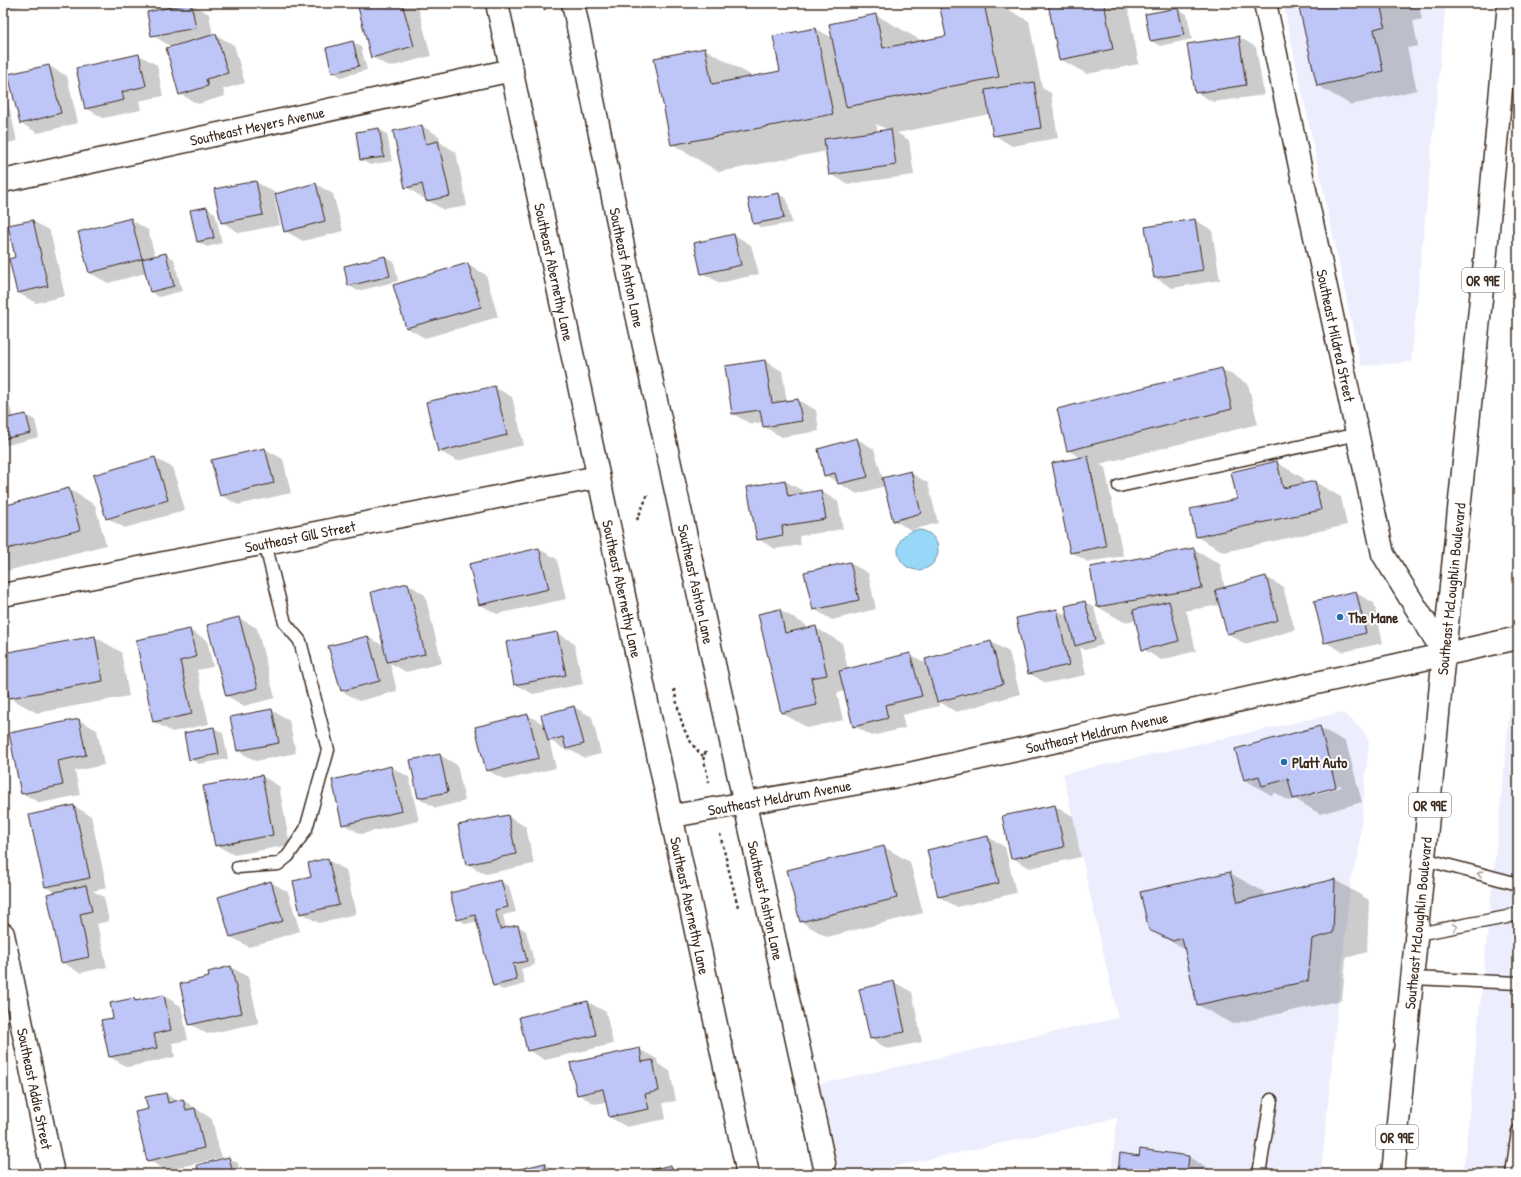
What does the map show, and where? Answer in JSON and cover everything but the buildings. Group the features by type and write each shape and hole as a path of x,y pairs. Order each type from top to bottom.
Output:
{"street":[{"name":"Southeast Abernethy Lane","path":"497,3 748,1174"},
{"name":"Southeast Ashton Lane","path":"573,3 638,319 824,1163"},
{"name":"Southeast Mildred Street","path":"1265,3 1383,554 1444,653"},
{"name":"Southeast McLoughlin Boulevard","path":"1393,1174 1444,653 1486,251 1509,3"},
{"name":"Southeast Meyers Avenue","path":"3,181 512,70"},
{"name":"Southeast Gill Street","path":"3,595 598,477"},
{"name":"Southeast Meldrum Avenue","path":"672,816 909,774 1444,653 1518,638"},
{"name":"Southeast Addie Street","path":"3,934 53,1174"}],"lane":[{"path":"1119,486 1358,434"},
{"path":"238,867 278,864 288,856 306,829 328,750 300,641 284,623 264,543"},
{"path":"1424,859 1518,884"},
{"path":"1417,934 1507,917 1518,913"},
{"path":"1413,978 1518,983"},
{"path":"1259,1174 1272,1100"},
{"path":"1512,1174 1518,1131"}],"path":[{"path":"704,756 710,784"}],"shaded area":[{"path":"1283,3 1446,3 1411,362 1361,366"},
{"path":"1518,686 1518,1174 1463,1174 1511,700"},
{"path":"1338,713 1344,714 1350,718 1365,733 1369,742 1358,858 1351,878 1321,1174 1111,1174 1117,1118 860,1174 840,1174 819,1084 1118,1018 1063,774"}],"water":[{"path":"914,530 922,530 929,533 935,539 938,550 935,561 929,567 922,570 914,570 907,567 901,561 898,554 898,546 901,539 907,533"}],"place":[{"name":"The Mane","path":"1340,617"},
{"name":"Platt Auto","path":"1284,762"}]}
